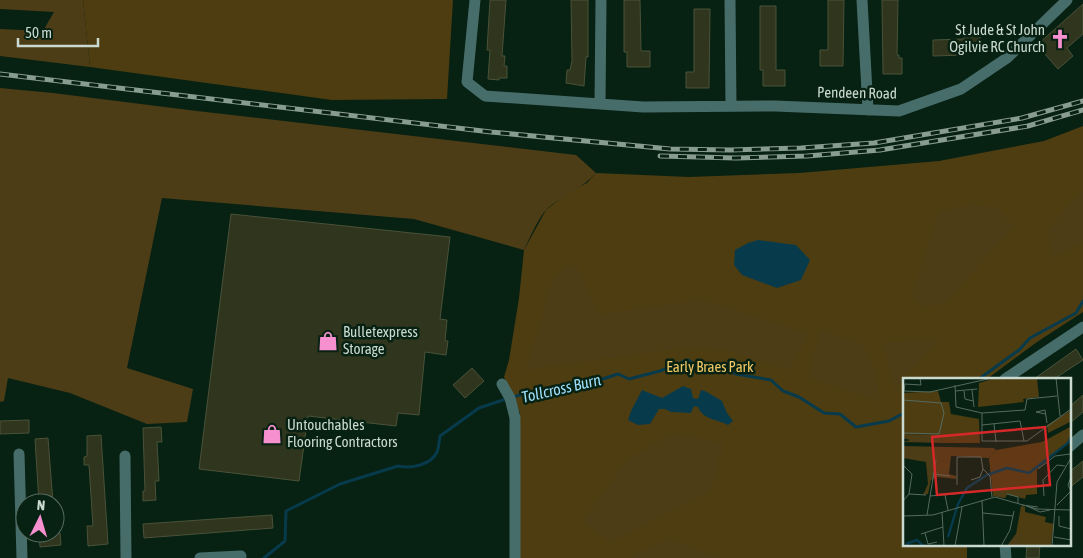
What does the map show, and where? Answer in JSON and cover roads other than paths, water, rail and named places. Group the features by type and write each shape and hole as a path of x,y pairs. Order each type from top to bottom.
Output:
{"street":[{"name":"Pendeen Road","path":"475,0 467,82 485,96 643,107 731,106 900,111 961,89 1007,58 1067,0"},
{"path":"600,104 601,0"},
{"path":"730,0 731,106"},
{"path":"862,0 868,110"},
{"path":"1006,378 1083,327"},
{"path":"502,384 510,398 515,418 515,558"},
{"path":"1070,446 1083,435"},
{"path":"18,454 22,558"},
{"path":"125,456 126,558"},
{"path":"200,558 241,556"}],"water":[{"path":"758,240 796,245 810,260 801,280 777,288 742,275 734,265 735,250"},
{"path":"683,386 691,389 693,398 698,399 701,390 722,401 733,421 728,425 711,419 703,414 698,407 694,406 691,413 659,409 650,424 638,425 628,420 642,390 662,398"}],"waterway":[{"name":"Tollcross Burn","path":"980,378 1019,350 1030,338 1076,313 1083,301"},
{"name":"Tollcross Burn","path":"512,397 566,384 578,387 618,374 629,379 660,371 688,360 699,367 721,367 736,374 771,380 783,391 799,397 824,413 840,414 856,427 889,421 903,414"},
{"name":"Tollcross Burn","path":"264,558 285,541 286,511 340,484 398,466 409,467 425,463 437,452 440,436 479,408 506,399"}],"railway":[{"path":"0,74 491,132 670,149 801,148 874,143 1022,118 1083,101"},
{"path":"660,156 736,158 807,156 880,150 1028,126 1083,110"}],"place":[{"name":"St Jude & St John Ogilvie RC Church","path":"1060,39"},
{"name":"Bulletexpress Storage","path":"328,341"},
{"name":"Untouchables Flooring Contractors","path":"272,434"}],"park label":[{"name":"Early Braes Park","path":"710,367"}]}
